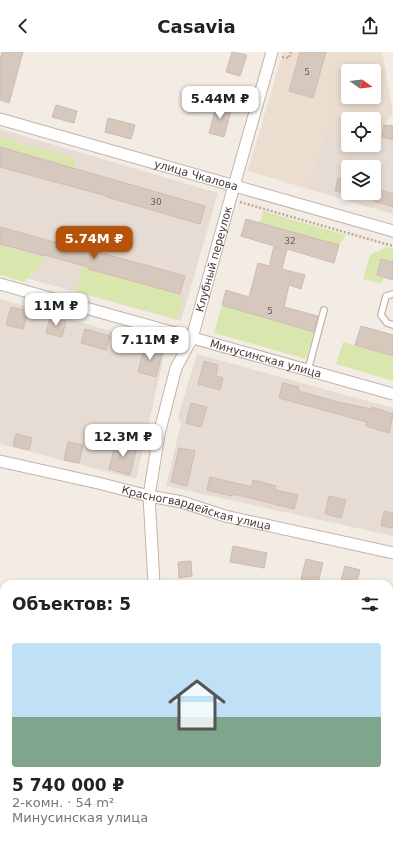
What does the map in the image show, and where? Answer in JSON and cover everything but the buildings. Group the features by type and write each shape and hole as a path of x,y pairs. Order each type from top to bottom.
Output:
{"street":[{"name":"Клубный переулок","path":"154,580 149,496 159,434 176,368 192,338 272,52"},
{"name":"улица Чкалова","path":"0,119 393,231"},
{"name":"Минусинская улица","path":"0,284 393,394"},
{"name":"Красногвардейская улица","path":"0,461 149,496 182,502 232,517 393,553"}],"lane":[{"path":"393,294 386,296 381,315 387,323 393,325"},
{"path":"308,370 324,310"}],"path":[{"path":"230,200 393,246"}],"shaded area":[{"path":"283,52 382,52 393,113 384,125 382,137 381,112 341,112 341,135 324,134 308,189 248,171"},
{"path":"0,129 218,193 181,321 0,271"},
{"path":"324,134 341,135 341,152 381,152 381,137 393,140 393,214 345,200 381,200 381,160 341,160 341,199 308,189"},
{"path":"0,299 166,347 136,479 0,444"},
{"path":"197,354 393,408 393,536 166,486 181,423 178,417"}],"green space":[{"path":"0,137 76,159 68,190 65,185 70,167 0,147"},
{"path":"263,211 346,235 339,245 260,223"},
{"path":"0,245 46,258 24,282 0,275"},
{"path":"386,247 393,249 393,262 381,259 377,275 384,277 382,284 363,279 370,255"},
{"path":"83,267 183,295 177,319 76,291"},
{"path":"222,305 314,332 306,359 214,333"},
{"path":"343,342 393,356 393,381 336,364"}]}
